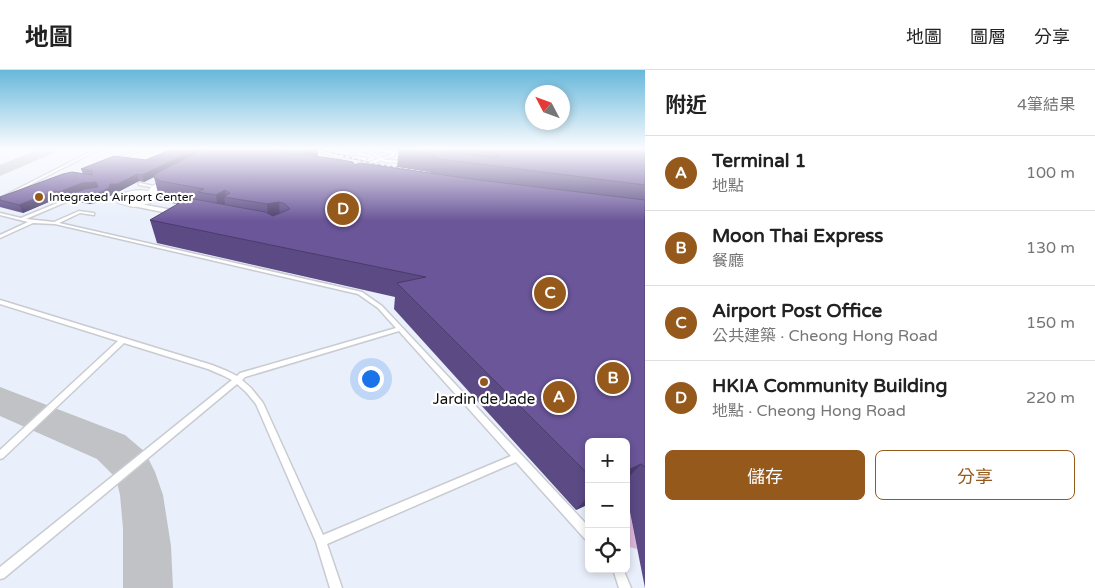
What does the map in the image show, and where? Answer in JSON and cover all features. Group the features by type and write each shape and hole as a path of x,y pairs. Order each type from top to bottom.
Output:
{"street":[{"path":"127,195 150,193 184,172"},
{"path":"381,172 386,173"},
{"path":"127,195 193,214 162,206 150,193"}],"lane":[{"path":"0,199 54,172"},
{"path":"46,176 53,180"},
{"path":"16,191 28,191"},
{"path":"21,219 86,192"},
{"path":"127,195 150,193"},
{"path":"55,223 79,212 93,214"},
{"path":"1,216 55,223 360,293 372,300 400,329 516,458 585,529"},
{"path":"0,236 35,221"},
{"path":"0,302 210,367 237,379 248,388 259,403 321,541 336,588"},
{"path":"0,574 243,375 400,329"},
{"path":"0,455 122,340"},
{"path":"321,541 516,458"},
{"path":"619,573 625,588"}],"shaded area":[{"path":"0,172 645,172 645,588 0,588"},
{"path":"630,512 637,549 630,547"}],"building":[{"path":"73,172 92,175 92,172 148,172 142,175 137,174 118,184 110,184 109,188 92,196 86,197 71,194 98,187 96,182 82,183 59,192 54,191 19,205 0,200 0,197 63,174"},
{"path":"159,172 424,172 645,200 645,467 641,464 630,469 630,438 585,438 585,471 397,283 426,277 150,220 188,198 265,212 273,216 290,209 285,204 279,202 267,204 224,197 230,193 225,190 216,195 198,192 204,189 160,181 154,177"},
{"path":"544,172 645,172 645,185"}],"taxiway":[{"path":"0,401 111,447 130,465 135,472 142,495 148,546 148,588"}],"railway":[{"path":"431,172 444,174"}],"place":[{"name":"Integrated Airport Center","path":"39,197"},
{"name":"HKIA Community Building","path":"343,209"},
{"name":"Airport Post Office","path":"550,293"},
{"name":"Moon Thai Express","path":"613,378"},
{"name":"Jardin de Jade","path":"484,382"},
{"name":"Terminal 1","path":"559,397"}]}
